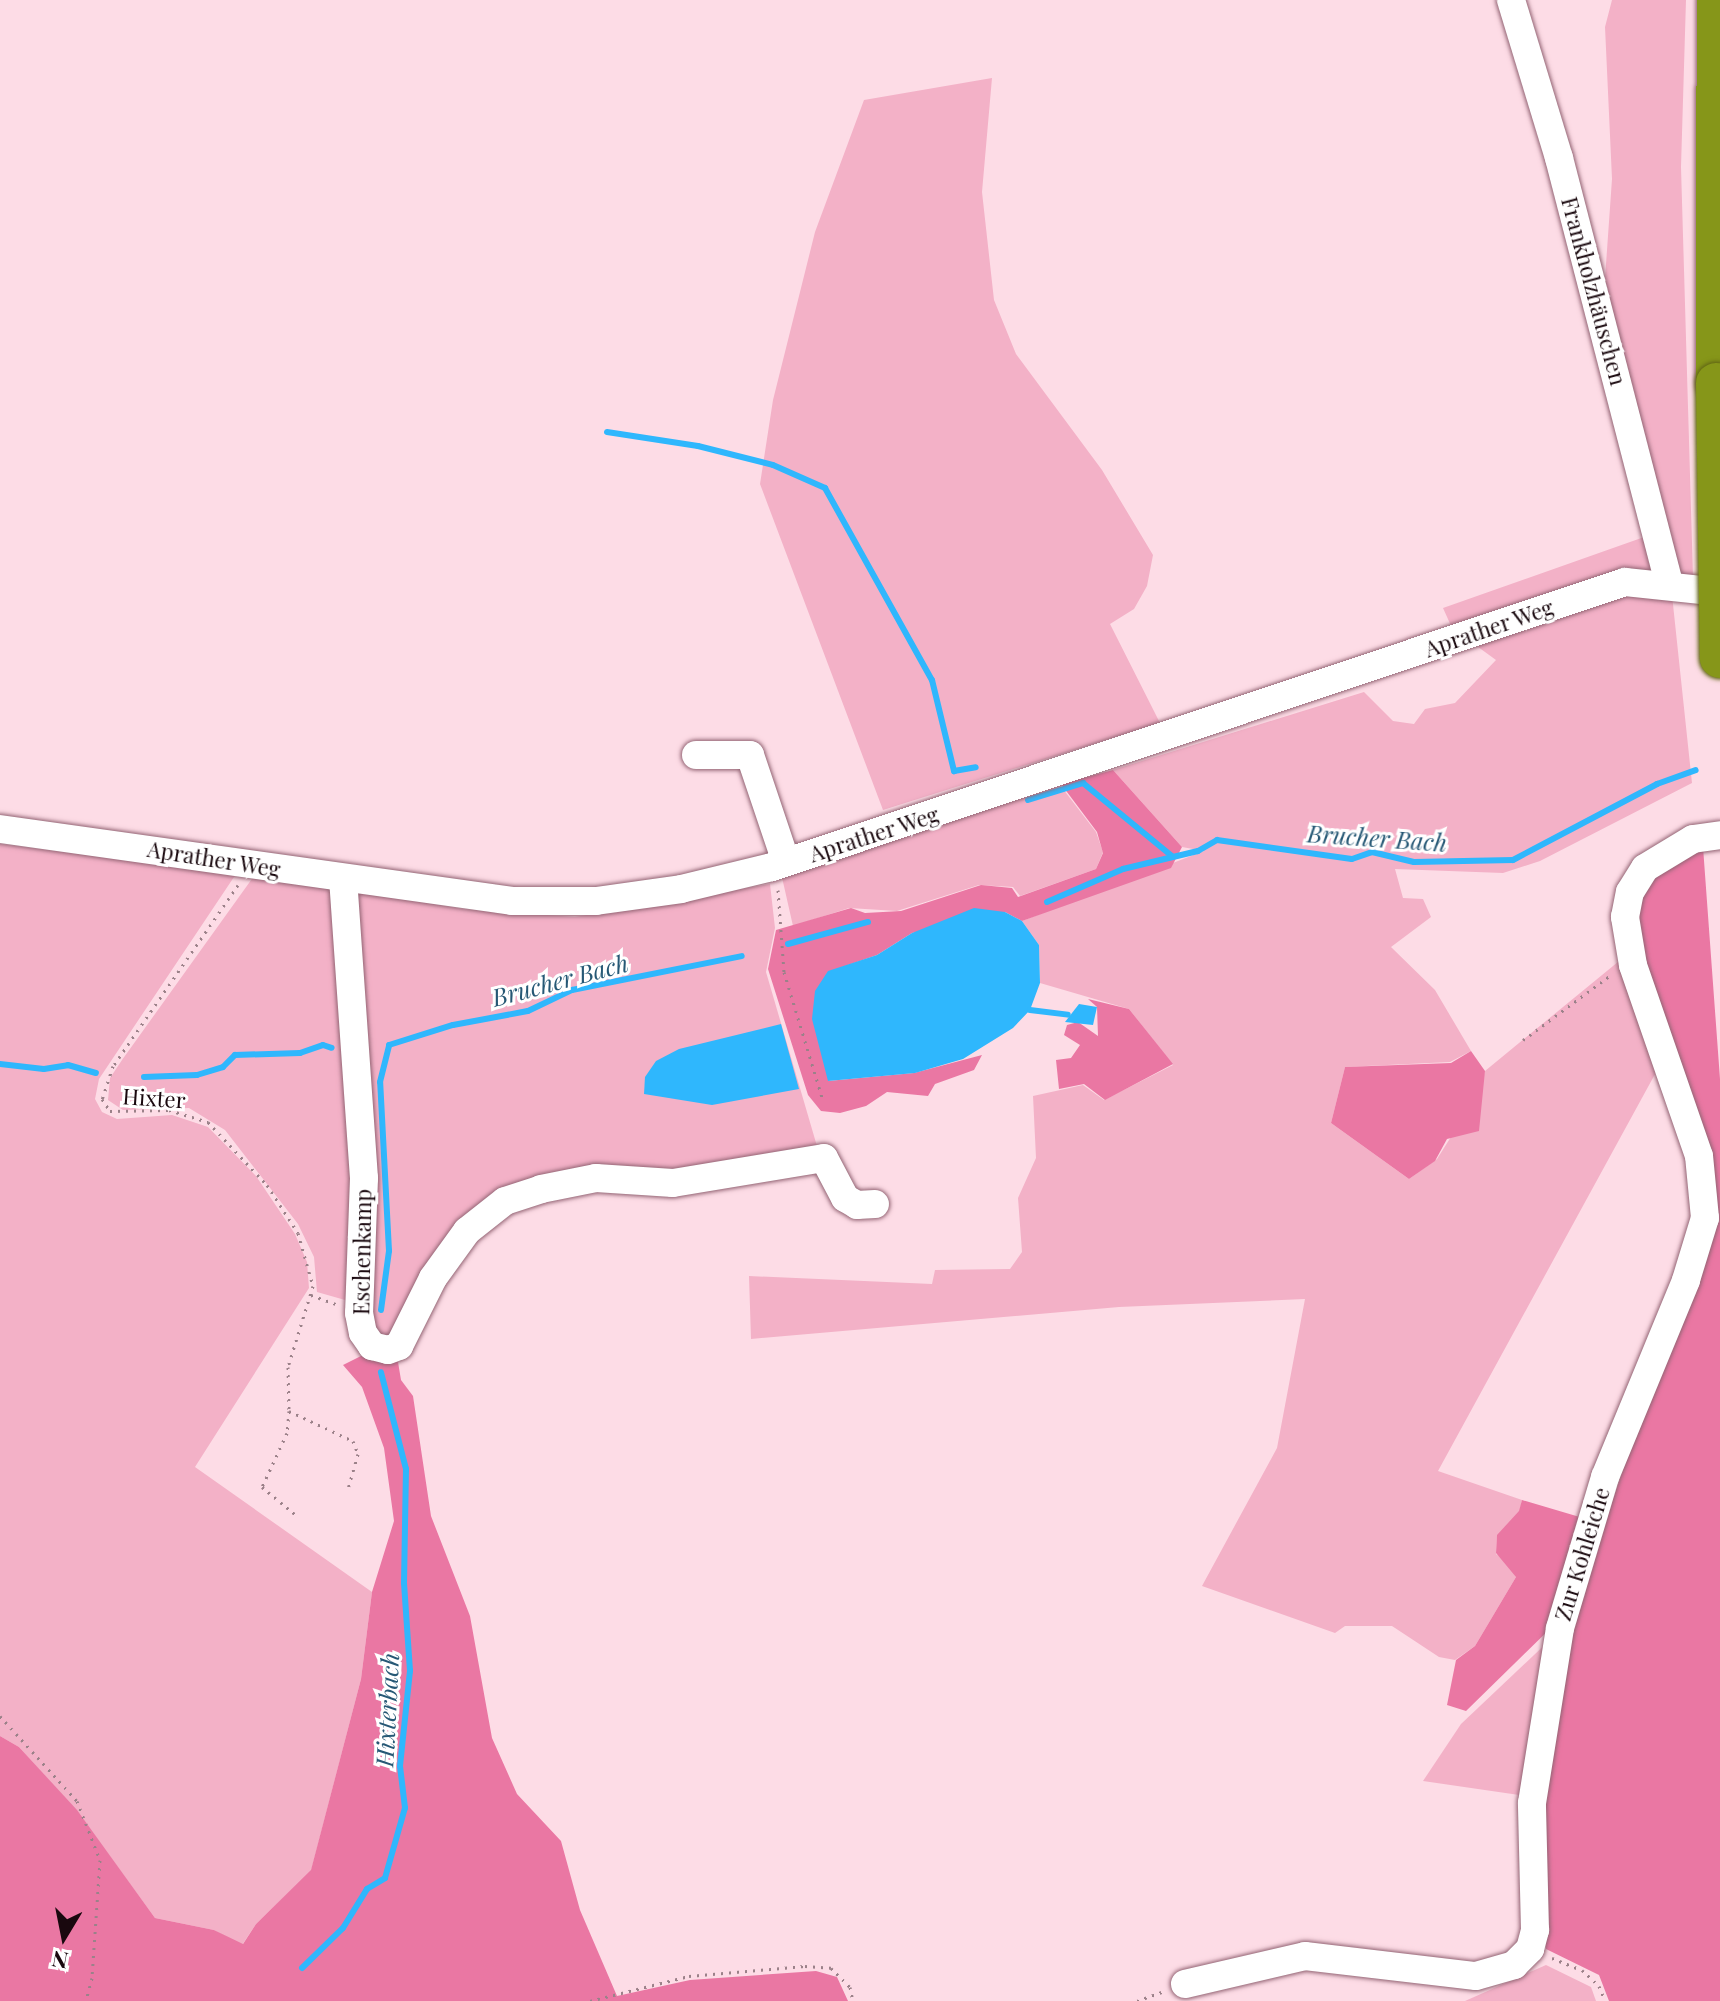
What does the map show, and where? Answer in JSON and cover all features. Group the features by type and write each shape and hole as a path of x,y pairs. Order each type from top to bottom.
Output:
{"highway":[{"path":"1717,0 1716,383 1720,658"}],"street":[{"name":"Frankholzhäuschen","path":"1511,0 1559,158 1669,583"},
{"name":"Aprather Weg","path":"0,829 512,901 596,901 681,889 779,864 1625,582 1669,583 1720,592"},
{"path":"696,755 750,755 779,864"},
{"name":"Zur Kohleiche","path":"1530,1949 1535,1921 1532,1803 1560,1628 1605,1477 1686,1280 1705,1218 1699,1156 1633,965 1625,917 1638,876 1668,850 1693,839 1720,835"},
{"name":"Eschenkamp","path":"343,878 364,1178 359,1313 372,1346 388,1350 399,1346 433,1278 467,1231 505,1201 541,1189 596,1178 673,1183 824,1158 845,1198 857,1205 875,1204"},
{"path":"1185,1984 1305,1956 1476,1976 1514,1965 1530,1949"}],"path":[{"path":"779,864 784,972 823,1100"},
{"name":"Hixter","path":"251,865 113,1066 102,1099 110,1111 169,1110 208,1122 267,1185 298,1233 313,1286 288,1367 287,1433 267,1468 262,1487 266,1494 297,1516"},
{"path":"1523,1040 1610,975 1633,965"},
{"path":"289,1411 353,1441 358,1454 348,1489"},
{"path":"0,1716 77,1801 100,1860 86,2001"},
{"path":"1530,1949 1582,1970 1599,1986 1605,2001"},
{"path":"590,2001 689,1976 805,1966 831,1968 850,1987 853,2001"},
{"path":"1137,2001 1185,1984"}],"shaded area":[{"path":"1612,0 1686,0 1681,167 1693,578 1672,595 1692,783 1540,861 1503,873 1395,869 1403,898 1423,899 1431,917 1391,947 1435,990 1471,1051 1450,1062 1345,1067 1331,1123 1409,1179 1437,1159 1480,1091 1485,1071 1624,957 1660,1065 1438,1471 1522,1500 1520,1511 1497,1536 1496,1554 1513,1567 1516,1577 1475,1646 1455,1660 1439,1657 1392,1626 1345,1626 1335,1633 1202,1586 1277,1448 1305,1299 1119,1307 751,1339 749,1276 932,1284 935,1270 1010,1269 1022,1252 1018,1198 1036,1158 1033,1096 1083,1085 1104,1100 1173,1065 1129,1009 1040,983 1039,945 1022,921 1204,851 1182,847 1113,770 1364,692 1393,721 1414,724 1425,709 1455,703 1496,660 1452,628 1443,608 1647,536 1603,307 1612,179 1605,27"},
{"path":"992,78 982,192 994,300 1016,354 1102,470 1153,555 1147,586 1134,609 1110,624 1160,723 883,810 760,484 773,400 815,232 864,100"},
{"path":"1113,770 1182,847 1171,868 1022,921 1005,912 912,933 877,955 828,972 828,1081 914,1073 982,1055 974,1070 935,1084 928,1096 887,1092 866,1106 840,1113 821,1111 808,1095 768,969 776,930 851,908 865,913 901,911 981,885 1012,888 1018,897 1096,869 1103,853 1097,832 1061,784"},
{"path":"1060,785 1096,832 1103,852 1096,869 1020,896 1013,887 979,885 897,911 849,908 793,926 781,873"},
{"path":"0,844 236,874 99,1079 95,1099 102,1112 117,1119 172,1115 208,1127 256,1176 295,1234 307,1262 309,1288 195,1467 372,1592 361,1679 311,1871 256,1924 242,1945 214,1930 155,1918 76,1810 19,1747 0,1736"},
{"path":"1703,847 1720,1079 1720,2001 1609,2001 1599,1975 1546,1949 1541,1864 1547,1741 1573,1616 1717,1195 1640,962 1636,910 1657,872"},
{"path":"254,876 335,888 348,1014 352,1302 317,1292 314,1257 298,1224 225,1130 189,1108 123,1110 108,1100 110,1078"},
{"path":"770,884 775,928 766,972 819,1153 501,1191 390,1338 374,1335 349,889 462,909 575,917"},
{"path":"1088,999 1129,1009 1173,1064 1105,1100 1084,1084 1059,1089 1056,1060 1071,1058 1080,1045 1064,1035 1067,1025 1078,1022 1098,1036 1097,1007"},
{"path":"1471,1051 1485,1071 1479,1131 1447,1139 1435,1161 1409,1179 1331,1123 1345,1067 1451,1063"},
{"path":"369,1352 398,1362 401,1380 413,1396 431,1516 470,1616 492,1738 517,1794 561,1841 580,1910 617,1996 690,1980 816,1971 837,1977 848,2001 0,2001 0,1736 19,1747 77,1810 155,1918 214,1930 243,1944 256,1924 311,1870 361,1679 372,1592 394,1521 384,1448 362,1387 343,1365"},
{"path":"1522,1500 1583,1518 1558,1621 1466,1711 1447,1705 1456,1660 1475,1646 1516,1577 1496,1553 1497,1535 1519,1511"},
{"path":"1554,1636 1526,1796 1423,1781 1461,1724"},
{"path":"1546,1965 1591,1987 1596,2001 1465,2001"}],"water":[{"path":"974,908 1005,912 1022,921 1039,945 1040,983 1030,1010 1013,1028 963,1059 915,1073 828,1081 812,1019 815,991 828,971 877,955 912,933"},
{"path":"1079,1004 1097,1007 1093,1025 1065,1022"},
{"path":"781,1024 799,1089 712,1105 644,1094 645,1077 656,1061 679,1049"}],"waterway":[{"path":"607,432 698,446 773,465 825,488 932,680 954,771 976,767"},
{"name":"Brucher Bach","path":"1047,902 1123,869 1198,851 1217,840 1352,859 1372,852 1414,862 1513,860 1657,784 1696,770"},
{"path":"1028,800 1083,783 1172,856"},
{"name":"Brucher Bach","path":"788,944 868,922"},
{"name":"Brucher Bach","path":"381,1310 389,1251 380,1082 389,1045 453,1025 528,1011 572,990 742,956"},
{"path":"1030,1010 1068,1015"},
{"name":"Brucher Bach","path":"144,1077 197,1075 223,1067 235,1055 300,1053 323,1045 332,1048"},
{"name":"Brucher Bach","path":"0,1064 44,1069 68,1065 96,1073"},
{"name":"Hixterbach","path":"302,1968 343,1928 367,1889 385,1878 405,1808 400,1766 410,1671 404,1583 406,1469 381,1372"}]}
